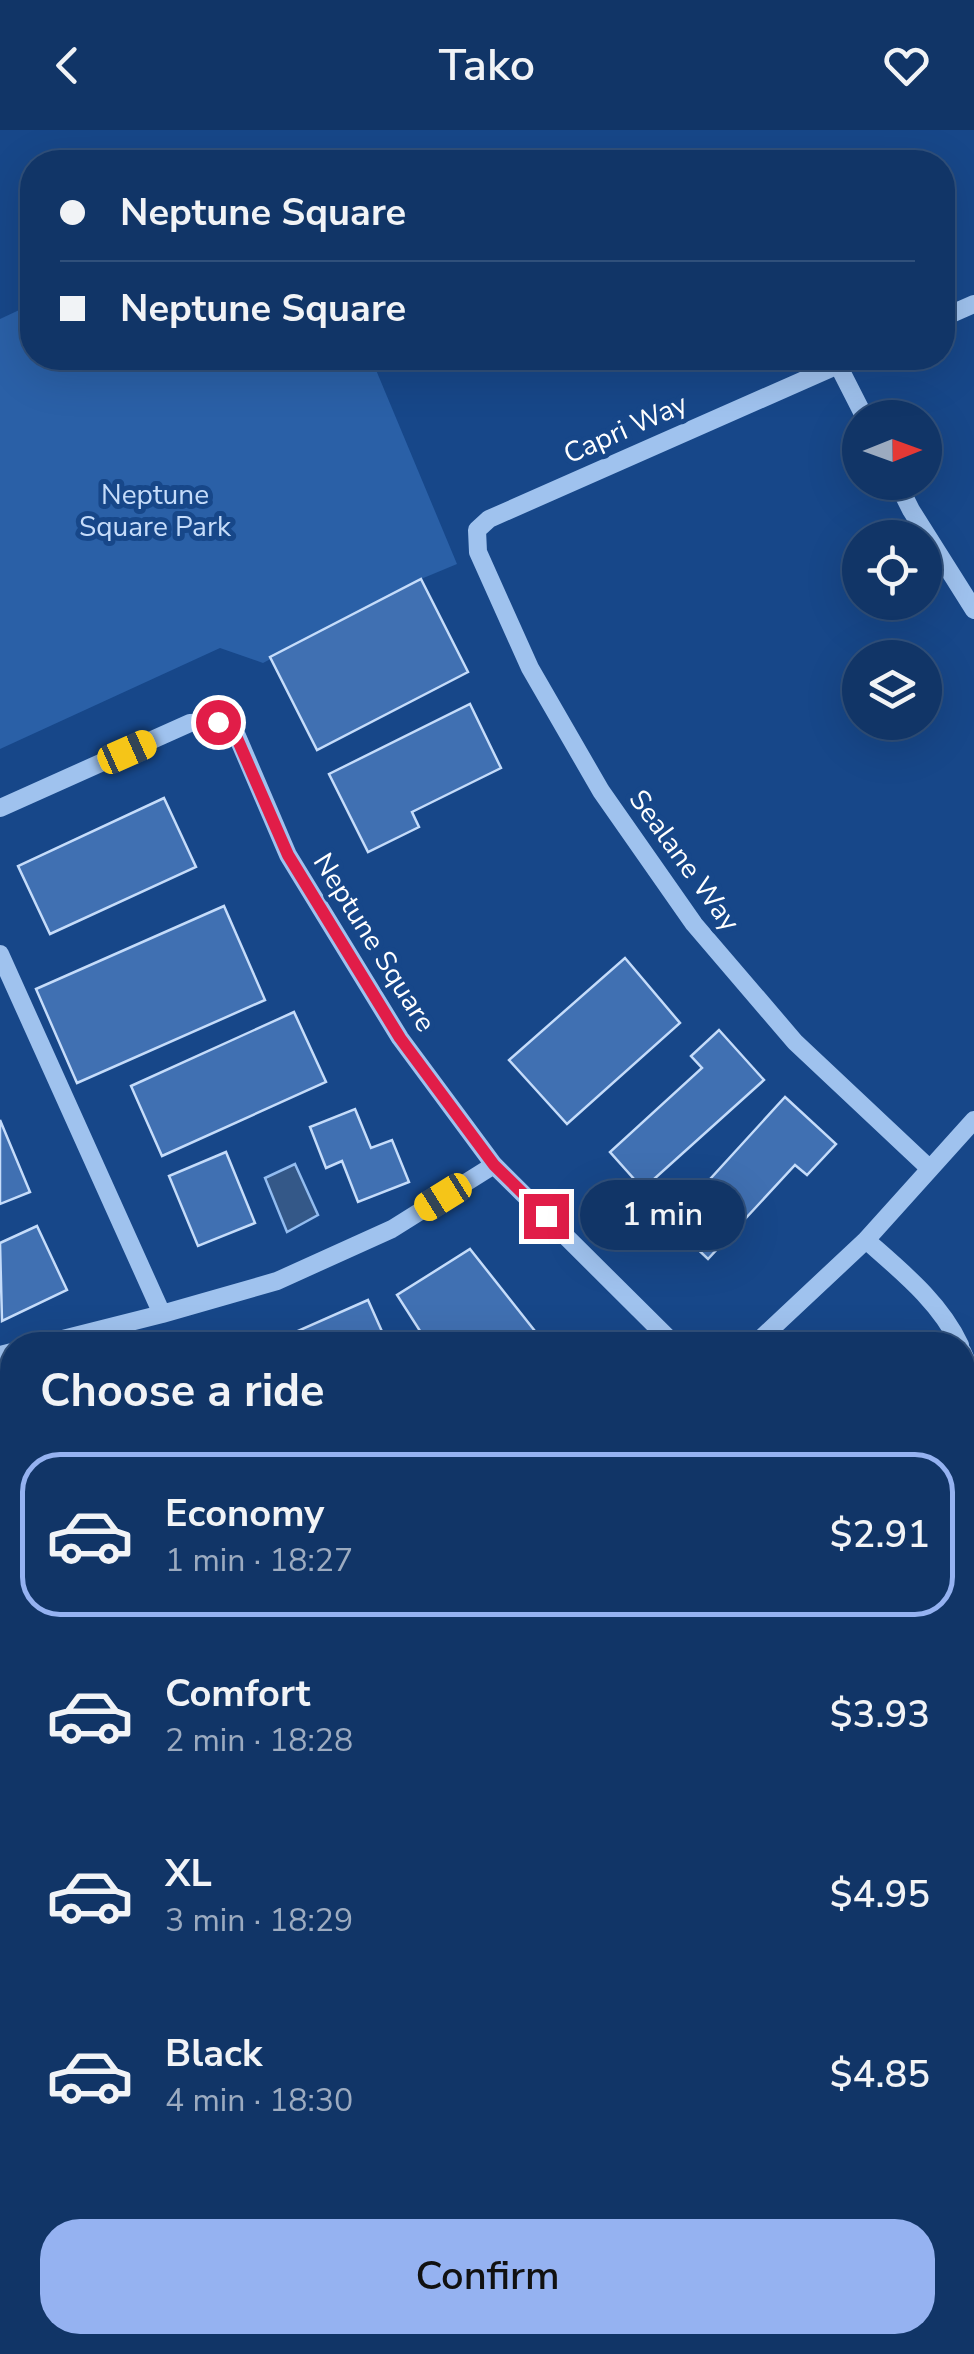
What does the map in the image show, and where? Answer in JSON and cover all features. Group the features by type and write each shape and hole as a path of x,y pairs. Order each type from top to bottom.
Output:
{"street":[{"name":"Capri Way","path":"478,530 489,519 826,370"},
{"path":"849,370 858,400"},
{"path":"906,500 974,610"},
{"name":"Sealane Way","path":"478,530 478,552 530,668 602,792 684,909 796,1042 929,1168"},
{"name":"Neptune Square","path":"0,808 190,723 218,722 236,736 288,855 400,1038 494,1165 662,1332"},
{"path":"0,954 162,1314"},
{"path":"768,1332 866,1240 974,1120"},
{"path":"91,1332 277,1281 392,1230 494,1165"},
{"path":"866,1240 917,1286 954,1332"}],"green space":[{"name":"Neptune Square Park","path":"20,310 20,370 376,370 457,564 421,579 263,663 220,648 0,749 0,319"}],"shaded area":[{"path":"295,1164 318,1215 287,1232 265,1178"}],"building":[{"path":"421,579 468,672 317,750 270,657"},
{"path":"470,704 501,768 412,812 419,827 368,852 329,774"},
{"path":"164,798 196,867 50,934 18,866"},
{"path":"224,906 265,1000 77,1083 36,989"},
{"path":"625,958 680,1023 567,1124 509,1060"},
{"path":"294,1012 326,1082 162,1156 131,1086"},
{"path":"719,1030 764,1080 643,1189 610,1152 702,1068 691,1056"},
{"path":"785,1097 836,1144 807,1175 795,1165 708,1259 670,1223"},
{"path":"355,1109 371,1148 392,1140 409,1182 358,1202 342,1161 326,1168 310,1127"},
{"path":"0,1120 30,1192 0,1204"},
{"path":"226,1152 255,1223 198,1246 169,1176"},
{"path":"37,1226 67,1290 2,1321 0,1243"},
{"path":"470,1249 536,1332 421,1332 397,1295"},
{"path":"368,1300 382,1332 295,1332"}],"route":[{"path":"218,722 236,736 288,855 400,1038 494,1165 546,1216"}]}
